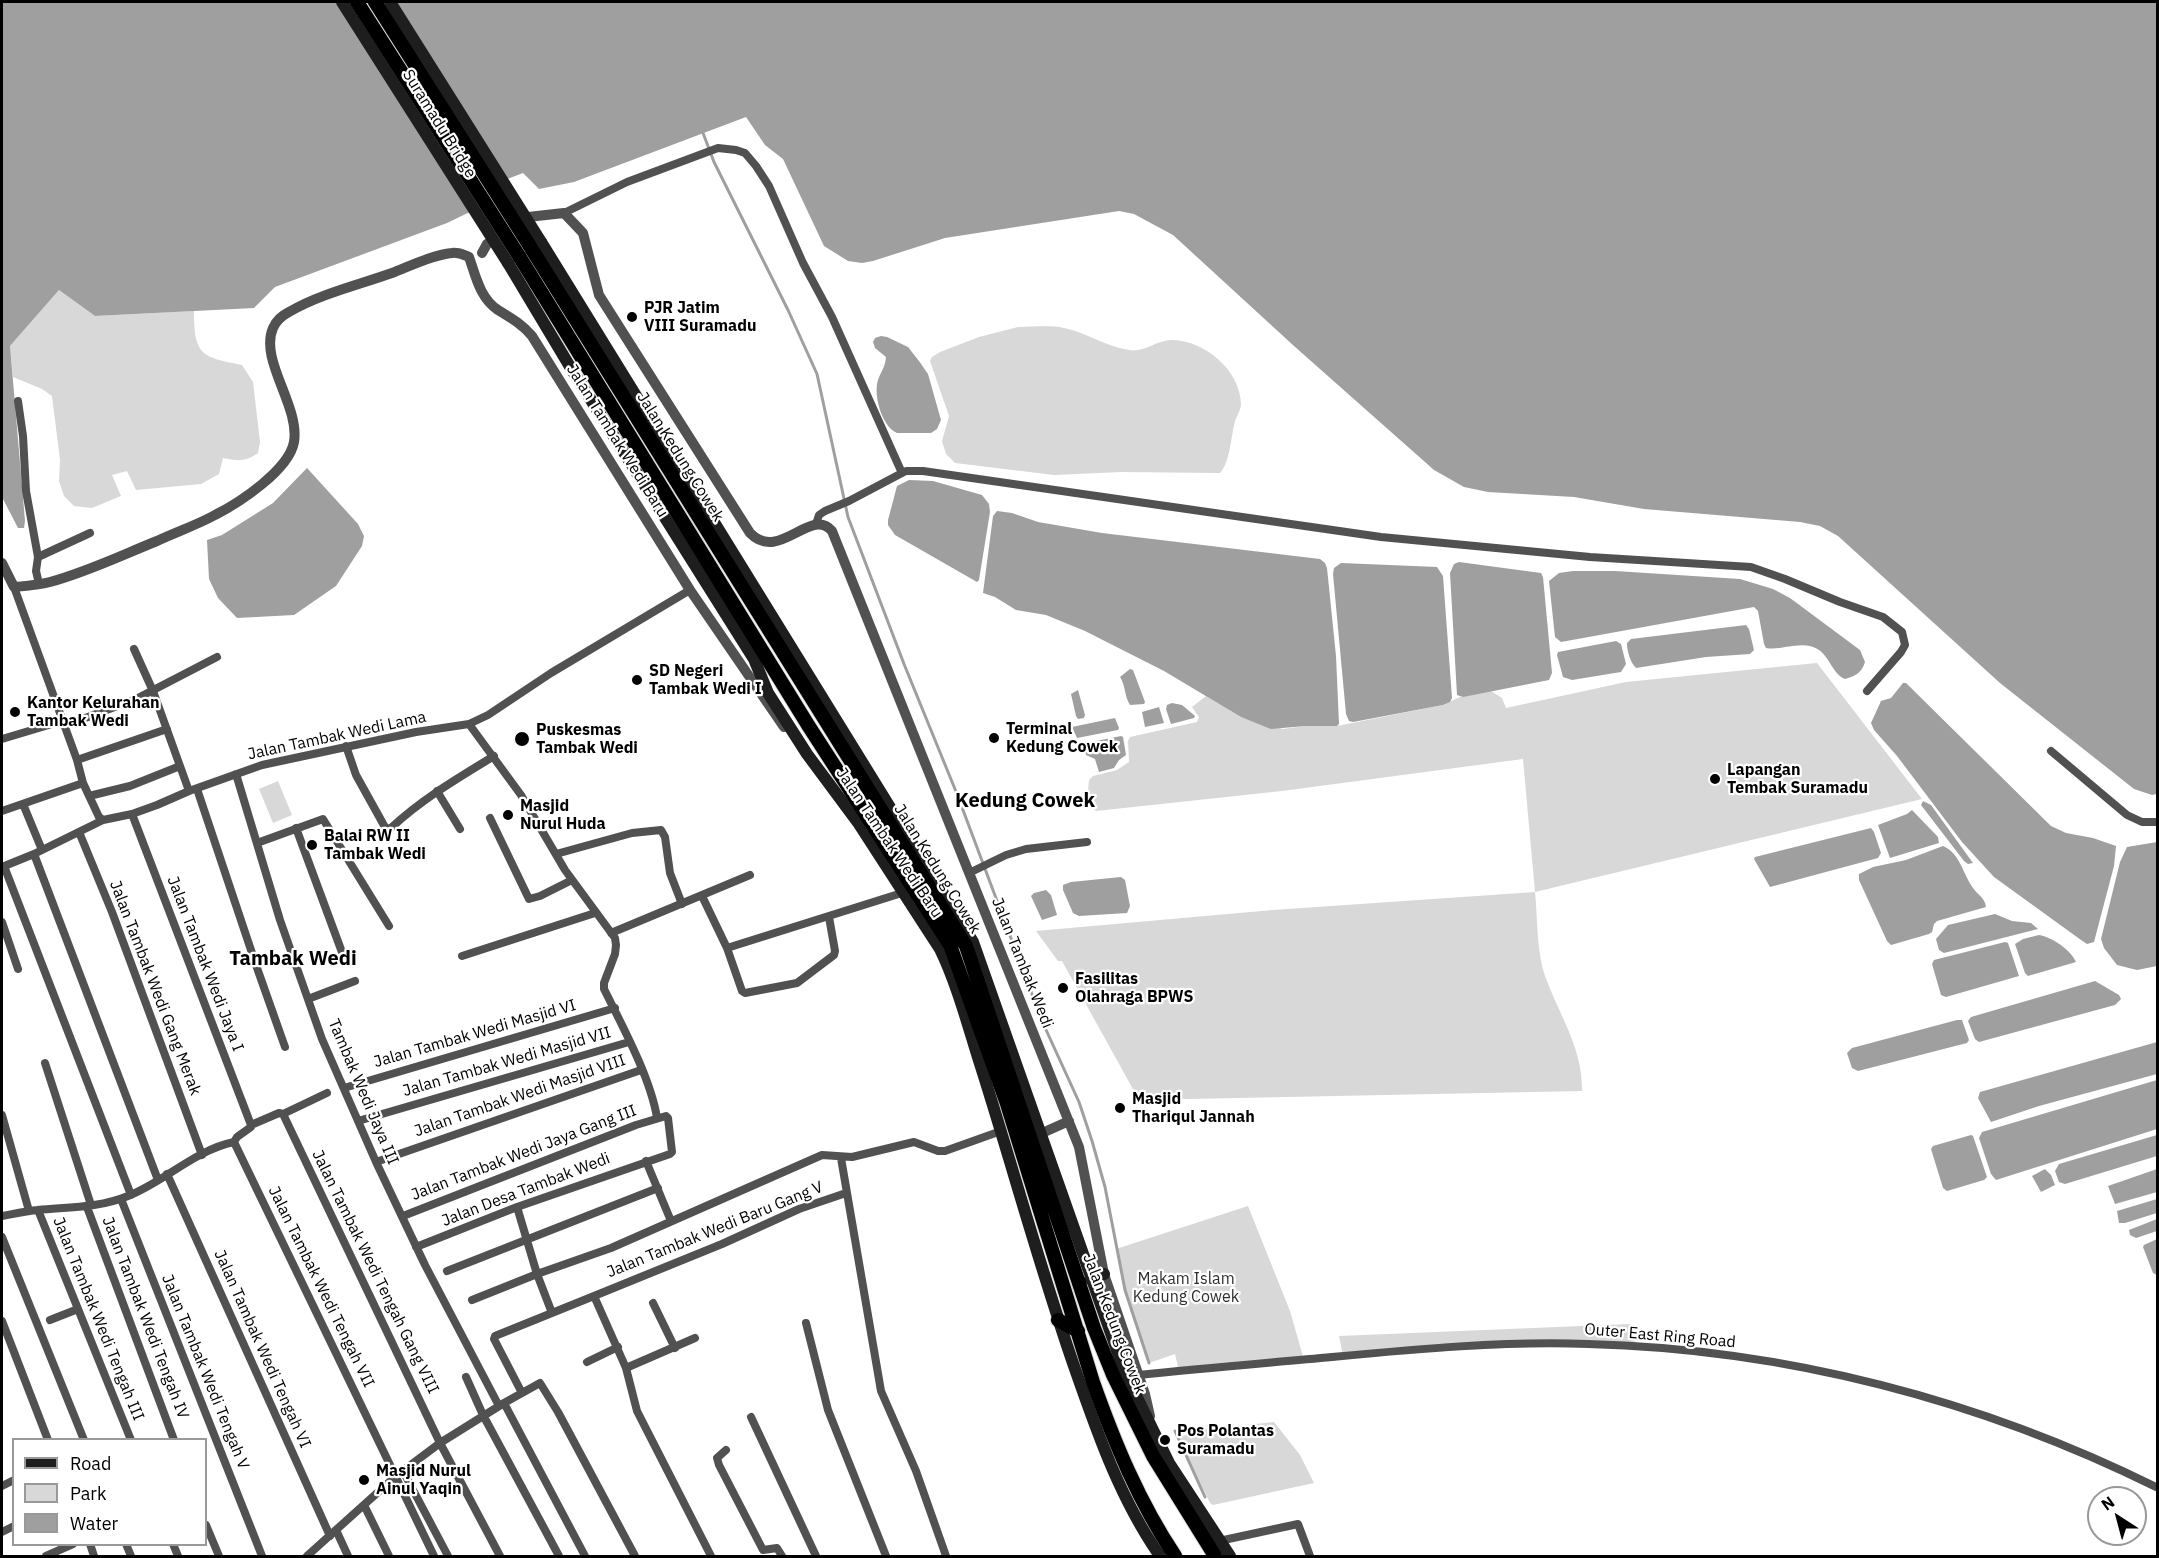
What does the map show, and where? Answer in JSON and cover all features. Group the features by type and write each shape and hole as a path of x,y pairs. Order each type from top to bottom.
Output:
{"highway":[{"name":"Suramadu Bridge","path":"357,2 525,252"},
{"name":"Suramadu Bridge","path":"375,2 525,252"},
{"name":"Jalan Kedung Cowek","path":"525,252 808,725 950,945 1006,1104 1096,1393 1123,1462 1153,1522 1175,1557"},
{"name":"Jalan Kedung Cowek","path":"525,252 966,946 1094,1328 1113,1376 1153,1456 1199,1517 1203,1539 1215,1557"},
{"path":"1058,1320 1077,1331"}],"main road":[{"name":"Suramadu Bridge","path":"342,2 525,252"},
{"name":"Suramadu Bridge","path":"390,2 525,252"},
{"path":"525,252 588,396 754,659 768,693 807,754"},
{"name":"Jalan Kedung Cowek","path":"525,252 966,929 979,958 1090,1279 1125,1373 1154,1434 1199,1517 1230,1557"},
{"name":"Jalan Tambak Wedi Baru","path":"807,754 859,824 905,892 947,963 1001,1131"},
{"path":"1001,1131 1038,1257 1086,1402 1113,1469 1136,1517 1160,1557"},
{"path":"1090,1279 1104,1274"}],"street":[{"path":"14,587 39,584 101,563 214,516 255,489 281,465 292,449 294,440 292,419 271,355 272,335 279,319 290,312 316,300 432,259 454,253 470,258 492,252 534,224 539,217 564,213 627,182 718,148 745,153 769,186 803,263 832,317 902,473"},
{"path":"564,213 583,233 598,295 750,533 760,542 779,542 816,524 819,515 833,507 906,471 934,473 1381,537 1590,557 1751,567 1840,602 1875,613 1890,620 1898,627 1905,638 1905,645 1867,691"},
{"name":"Jalan Tambak Wedi Baru","path":"470,258 481,292 497,310 513,317 532,336 690,590 770,708 807,754"},
{"path":"18,401 28,502 38,557 36,571 39,584"},
{"name":"Jalan Tambak Wedi","path":"816,524 825,525 831,531 974,871 1079,1147 1104,1274 1138,1375 1154,1434"},
{"path":"38,557 90,533"},
{"path":"2,563 14,587 77,760 83,783 99,817 103,820"},
{"name":"Jalan Tambak Wedi Lama","path":"3,866 38,852 103,820 132,814 262,765 346,746 469,724 488,715 551,673 690,590"},
{"path":"134,649 153,691 180,766 193,790 285,1047"},
{"path":"2,739 63,724 153,691 217,657"},
{"path":"469,724 521,795 572,880 611,933 616,945 604,987 641,1070 657,1118"},
{"path":"77,760 167,729"},
{"path":"346,746 356,775 386,829 391,828 419,803 494,756"},
{"path":"2051,751 2127,815 2142,822 2157,822"},
{"path":"89,796 130,786 180,766"},
{"name":"Tambak Wedi Jaya III","path":"236,774 280,920 322,1039 376,1162 448,1313 502,1404 585,1557"},
{"path":"2,811 83,783"},
{"path":"437,791 460,829"},
{"path":"23,804 38,852 158,1180"},
{"name":"Jalan Tambak Wedi Jaya I","path":"132,814 252,1125"},
{"path":"490,818 529,899 540,897 572,880"},
{"path":"257,843 321,819 326,821 389,926"},
{"path":"296,828 344,955"},
{"path":"556,854 632,833 661,831 665,837 670,873 682,904"},
{"name":"Jalan Tambak Wedi Gang Merak","path":"79,832 112,912 202,1155"},
{"path":"974,871 1006,855 1026,849 1087,842"},
{"path":"3,866 131,1195"},
{"path":"611,933 750,875"},
{"path":"727,948 905,892"},
{"path":"702,896 727,948 744,993 797,983 835,953 829,917"},
{"path":"462,956 595,913"},
{"path":"2,922 18,969"},
{"path":"308,999 355,981"},
{"name":"Jalan Tambak Wedi Masjid VI","path":"344,1088 615,1008"},
{"name":"Jalan Tambak Wedi Masjid VII","path":"358,1121 629,1042"},
{"name":"Jalan Tambak Wedi Tengah IV","path":"45,1063 89,1206 173,1438"},
{"name":"Jalan Tambak Wedi Masjid VIII","path":"376,1162 641,1070"},
{"path":"2,1216 89,1206 122,1199 202,1155 234,1142 252,1125 279,1113 283,1114 327,1093"},
{"name":"Jalan Tambak Wedi Tengah Gang VIII","path":"283,1114 440,1443 500,1557"},
{"name":"Jalan Tambak Wedi Tengah III","path":"2,1115 33,1211 78,1309 130,1438"},
{"name":"Jalan Desa Tambak Wedi","path":"417,1247 517,1207 670,1154 672,1152 669,1118 666,1116 657,1118"},
{"name":"Jalan Tambak Wedi Jaya Gang III","path":"403,1216 657,1118"},
{"path":"1040,1134 1069,1121"},
{"path":"472,1300 611,1248 815,1157 827,1155 840,1158 852,1157 914,1142 938,1152 1001,1131"},
{"name":"Jalan Tambak Wedi Tengah VII","path":"234,1142 400,1474"},
{"path":"840,1158 881,1391 886,1407 916,1471 946,1557"},
{"path":"646,1161 671,1221"},
{"name":"Jalan Tambak Wedi Tengah VI","path":"167,1174 333,1533 348,1557"},
{"path":"447,1271 658,1188"},
{"name":"Jalan Tambak Wedi Baru Gang V","path":"711,1557 637,1411 627,1368 594,1296 723,1244 799,1209 846,1193"},
{"name":"Jalan Tambak Wedi Tengah V","path":"122,1199 262,1557"},
{"path":"517,1207 537,1274 552,1313"},
{"path":"2,1237 83,1438"},
{"path":"522,1393 494,1337 594,1296"},
{"path":"653,1303 675,1348"},
{"path":"50,1320 78,1309"},
{"path":"2,1321 47,1438"},
{"path":"806,1323 828,1410 886,1557"},
{"path":"627,1368 695,1338"},
{"name":"Outer East Ring Road","path":"1138,1375 1488,1345 1588,1344 1758,1359 1892,1387 1948,1403 2014,1425 2079,1451 2157,1488"},
{"path":"587,1362 618,1347"},
{"path":"466,1377 483,1415 559,1557"},
{"path":"308,1557 364,1505 440,1443 483,1415 538,1384 542,1384 558,1412 635,1557"},
{"path":"751,1417 816,1557"},
{"path":"726,1450 717,1459 727,1482 763,1550 777,1548 782,1557"},
{"path":"400,1474 434,1557"},
{"path":"400,1474 448,1557"},
{"path":"364,1505 389,1557"},
{"path":"1219,1540 1298,1524 1310,1557"},
{"path":"207,1527 219,1557"},
{"path":"46,1557 71,1546"}],"green space":[{"path":"59,290 95,316 194,311 196,337 203,352 217,359 242,365 253,382 260,442 258,453 241,460 223,458 219,474 201,484 136,490 127,471 112,475 121,496 92,508 74,506 64,496 59,481 60,460 52,396 42,389 13,377 10,346"},
{"path":"1018,327 1064,328 1129,350 1140,350 1173,340 1197,346 1208,352 1219,360 1234,380 1241,404 1223,469 1220,473 1121,472 1054,475 955,463 946,454 942,441 949,416 930,361 940,352 979,337"},
{"name":"Lapangan Tembak Suramadu","path":"1817,663 1922,799 1535,892 1523,759 1282,791 1096,811 1089,801 1089,780 1093,776 1117,770 1129,762 1128,741 1130,737 1197,722 1199,717 1192,707 1206,696 1241,717 1283,729 1337,726 1443,705 1460,697 1491,691 1502,698 1506,708 1626,682"},
{"path":"278,781 292,815 273,823 259,789"},
{"path":"1535,892 1543,971 1575,1048 1582,1091 1139,1100 1062,961 1058,961 1036,931 1273,910"},
{"name":"Makam Islam Kedung Cowek","path":"1248,1206 1290,1311 1304,1360 1179,1371 1175,1354 1149,1363 1125,1290 1116,1249"},
{"path":"1630,1324 1636,1347 1588,1344 1343,1356 1339,1336"},
{"path":"1274,1422 1300,1455 1314,1483 1213,1505 1210,1503 1178,1438 1199,1430"}],"water":[{"path":"2,2 2157,2 2157,794 2152,795 2134,789 2000,683 1838,536 1820,526 1800,522 1644,509 1574,497 1488,492 1464,487 1434,470 1173,235 1134,214 1119,211 945,238 873,261 862,263 848,261 824,246 783,159 765,145 746,117 574,182 539,189 523,173 502,181 503,196 447,223 275,287 254,308 95,316 59,290 10,346 25,521 24,528 18,528 2,497"},
{"path":"881,336 908,347 928,374 941,420 937,429 931,433 897,433 883,418 878,402 877,386 886,357 875,348 873,342 875,338"},
{"path":"307,468 358,524 364,536 362,546 336,586 294,615 237,618 218,598 209,579 207,540 222,535 273,503"},
{"path":"909,480 933,481 982,495 989,504 990,512 977,582 895,535 888,525 897,486"},
{"path":"997,511 1012,513 1038,522 1102,533 1320,559 1327,568 1336,656 1339,724 1337,726 1271,729 1241,717 1164,671 1085,631 1046,615 1016,610 995,597 983,593 993,516"},
{"path":"1459,562 1541,573 1552,673 1549,680 1463,697 1457,695 1450,573 1454,564"},
{"path":"1341,563 1437,567 1443,576 1452,698 1450,702 1349,721 1346,714 1333,574 1334,568"},
{"path":"1615,571 1740,579 1773,589 1790,598 1860,650 1865,662 1858,673 1845,679 1837,673 1823,653 1813,647 1800,645 1766,648 1758,611 1754,607 1561,642 1555,637 1549,581 1559,573"},
{"path":"1746,625 1754,650 1750,654 1706,657 1636,668 1628,653 1627,643 1631,639"},
{"path":"1616,641 1621,644 1626,664 1621,672 1572,680 1563,677 1558,652"},
{"path":"1130,669 1133,670 1144,704 1130,705 1128,702 1120,677"},
{"path":"1903,683 1906,683 2051,826 2066,833 2093,838 2116,846 2114,866 2094,942 2087,944 1994,877 1962,842 1897,756 1874,730 1871,723 1881,701 1891,698"},
{"path":"1078,690 1085,715 1084,718 1078,719 1071,694"},
{"path":"1172,703 1182,705 1195,716 1194,718 1171,724 1166,709 1167,705"},
{"path":"1159,707 1164,723 1145,727 1142,712"},
{"path":"1115,718 1118,730 1077,738 1072,727"},
{"path":"1121,736 1126,755 1114,768 1099,772 1095,759 1086,755 1084,745"},
{"path":"1923,801 1931,805 1973,863 1968,864 1964,861 1921,805"},
{"path":"1912,810 1938,837 1939,843 1890,858 1878,825"},
{"path":"1871,828 1881,853 1878,858 1770,887 1754,859 1755,857"},
{"path":"2157,842 2157,966 2137,970 2117,965 2104,948 2101,939 2120,862 2127,847"},
{"path":"1943,846 1949,849 1957,859 1986,907 1937,921 1929,934 1891,945 1887,941 1859,880 1859,874 1873,867 1906,860"},
{"path":"1121,877 1125,880 1130,906 1127,913 1079,916 1073,913 1063,885 1071,882"},
{"path":"1046,890 1051,895 1057,915 1042,920 1031,896"},
{"path":"1995,914 2012,921 2031,923 2038,929 1944,953 1939,950 1936,939 1948,925"},
{"path":"2039,935 2050,938 2060,945 2074,957 2076,962 2028,976 2015,944 2023,939"},
{"path":"2008,943 2019,976 1946,997 1941,995 1932,964 1934,960"},
{"path":"2095,981 2119,995 2121,999 2115,1005 1979,1042 1975,1039 1968,1021 1971,1017"},
{"path":"1962,1020 1969,1040 1967,1043 1858,1071 1852,1068 1847,1053 1852,1048"},
{"path":"2157,1042 2157,1074 2039,1106 1991,1122 1978,1098 1980,1092"},
{"path":"2157,1080 2157,1129 1996,1180 1991,1174 1979,1138 1982,1132"},
{"path":"1971,1135 1987,1177 1984,1180 1947,1191 1943,1188 1931,1149 1933,1146"},
{"path":"2157,1135 2157,1156 2065,1184 2059,1182 2055,1171 2059,1164"},
{"path":"2045,1169 2051,1175 2055,1185 2041,1192 2032,1176"},
{"path":"2157,1169 2157,1192 2115,1204 2108,1186"},
{"path":"2157,1199 2157,1213 2119,1223 2117,1211"},
{"path":"2157,1219 2157,1231 2136,1238 2130,1235 2129,1230"},
{"path":"2158,1239 2157,1275 2153,1273 2143,1247"}],"waterway":[{"path":"703,133 714,162 788,310 817,374 848,517 957,794 1042,1021 1079,1102 1105,1187 1125,1290 1149,1363"},
{"path":"1175,1431 1205,1497"}],"place":[{"name":"PJR Jatim VIII Suramadu","path":"632,317"},
{"name":"SD Negeri Tambak Wedi I","path":"637,680"},
{"name":"Kantor Kelurahan Tambak Wedi","path":"15,712"},
{"name":"Terminal Kedung Cowek","path":"994,738"},
{"name":"Puskesmas Tambak Wedi","path":"522,739"},
{"name":"Lapangan Tembak Suramadu","path":"1715,779"},
{"name":"Masjid Nurul Huda","path":"508,815"},
{"name":"Balai RW II Tambak Wedi","path":"312,845"},
{"name":"Fasilitas Olahraga BPWS","path":"1063,988"},
{"name":"Masjid Thariqul Jannah","path":"1120,1108"},
{"name":"Pos Polantas Suramadu","path":"1165,1440"},
{"name":"Masjid Nurul Ainul Yaqin","path":"364,1480"}],"district":[{"name":"Kedung Cowek","path":"1025,801"},
{"name":"Tambak Wedi","path":"293,959"}]}
